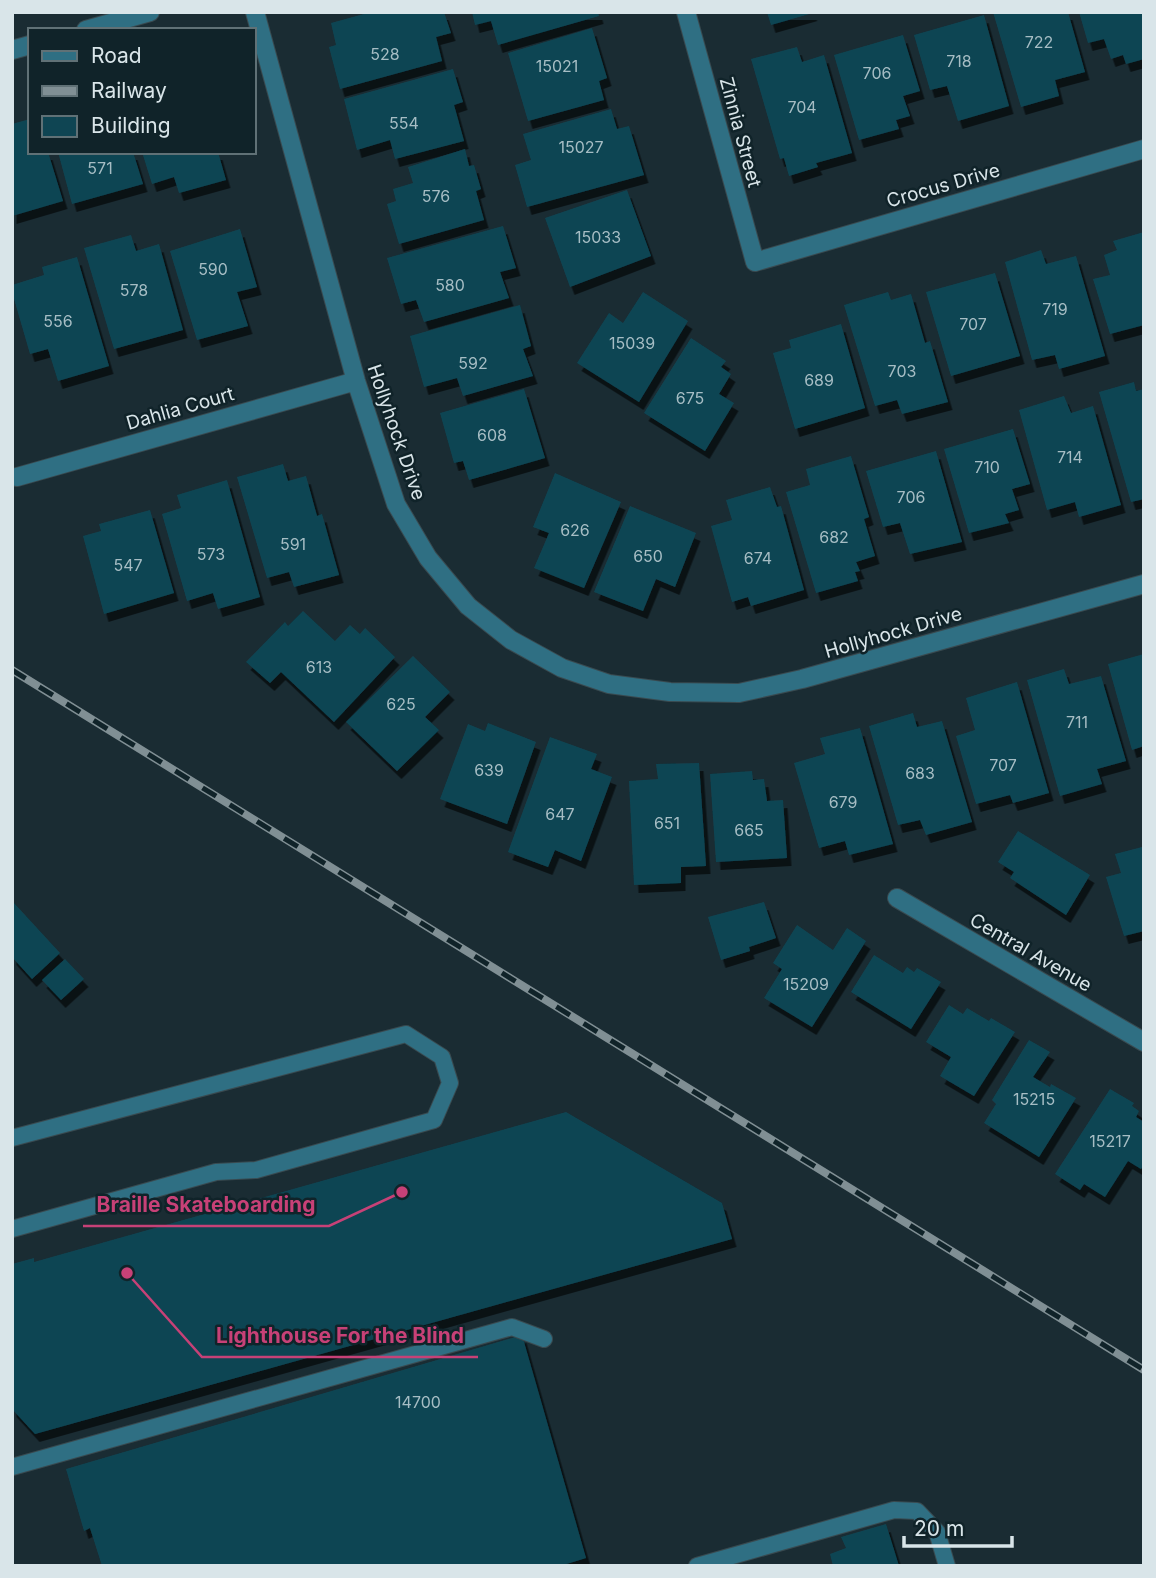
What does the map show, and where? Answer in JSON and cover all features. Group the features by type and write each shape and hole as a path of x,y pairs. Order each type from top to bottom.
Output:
{"street":[{"path":"93,28 150,12"},
{"name":"Hollyhock Drive","path":"254,12 356,381 396,504 428,558 468,606 511,640 562,668 609,684 670,692 739,693 802,679 1144,584"},
{"name":"Zinnia Street","path":"686,12 755,262"},
{"name":"Crocus Drive","path":"755,262 1144,149"},
{"name":"Dahlia Court","path":"17,477 356,381"},
{"name":"Central Avenue","path":"897,898 1144,1042"}],"lane":[{"path":"12,1138 406,1034 442,1058 450,1083 434,1119 256,1170 216,1172 12,1228"},
{"path":"12,1467 512,1327 544,1339"},
{"path":"697,1566 894,1510 917,1511 937,1532 947,1566"}],"building":[{"path":"371,12 444,12 451,33 436,37 442,61 340,89 329,47 336,45 331,23"},
{"path":"472,12 598,12 599,16 498,45 491,21 475,25"},
{"path":"767,12 812,12 813,13 771,25"},
{"path":"993,12 1068,12 1085,72 1055,80 1059,96 1021,107"},
{"path":"1079,12 1144,12 1144,59 1126,64 1123,55 1111,59 1104,39 1088,43"},
{"path":"984,15 1009,106 958,121 947,86 930,90 914,35"},
{"path":"592,28 607,78 599,81 604,100 528,121 508,53"},
{"path":"903,35 920,91 903,96 910,116 896,120 899,129 859,140 834,55"},
{"path":"797,47 802,62 824,55 852,153 816,163 818,167 789,176 784,158 780,159 751,59"},
{"path":"453,69 463,102 454,105 464,141 395,159 390,140 357,150 344,99"},
{"path":"611,109 617,129 629,126 644,175 527,207 515,165 531,160 523,134"},
{"path":"28,120 28,154 49,154 63,201 12,216 12,124"},
{"path":"465,149 469,166 474,165 481,189 476,191 484,220 399,244 387,204 396,201 393,189 413,183 408,167"},
{"path":"59,154 134,154 143,184 72,204"},
{"path":"143,154 219,154 226,180 179,193 174,177 152,184"},
{"path":"627,190 651,256 570,287 545,218"},
{"path":"503,226 516,268 500,272 509,298 424,322 416,300 401,304 387,258"},
{"path":"240,229 257,287 237,292 248,326 197,340 170,251"},
{"path":"1144,232 1144,325 1110,334 1093,279 1110,275 1104,255 1117,250 1113,241"},
{"path":"131,235 136,251 159,244 183,330 114,349 84,248"},
{"path":"1041,250 1046,264 1076,256 1105,356 1059,369 1055,355 1032,360 1005,262"},
{"path":"77,257 109,366 58,381 48,349 30,354 12,285 44,275 42,267"},
{"path":"995,273 1020,356 951,376 926,292"},
{"path":"643,292 688,321 639,402 577,363 609,313 623,323"},
{"path":"888,292 891,300 911,294 925,343 930,341 948,402 902,414 897,400 875,406 844,305"},
{"path":"520,305 531,346 523,349 533,376 463,396 457,378 424,387 410,336"},
{"path":"841,324 865,408 795,429 773,353 791,348 789,340"},
{"path":"691,338 726,361 721,367 731,374 719,394 734,403 705,451 644,413"},
{"path":"1134,382 1136,391 1144,389 1144,499 1131,502 1099,392"},
{"path":"524,389 545,458 469,480 463,461 454,463 440,413"},
{"path":"1064,396 1071,413 1093,406 1121,505 1079,517 1075,502 1047,510 1019,410"},
{"path":"1013,429 1030,484 1012,489 1019,510 1005,514 1009,523 969,533 944,449"},
{"path":"936,451 962,542 910,554 900,523 883,527 866,471"},
{"path":"851,456 869,517 864,519 875,556 856,562 860,571 855,572 858,581 816,593 786,492 810,485 806,469"},
{"path":"283,464 288,481 306,476 317,516 322,514 339,575 294,587 289,572 267,578 237,477"},
{"path":"555,473 621,502 584,588 534,568 549,533 533,527"},
{"path":"227,480 260,597 218,609 213,593 187,601 162,514 181,508 177,495"},
{"path":"770,487 777,507 781,506 804,590 751,606 748,597 732,602 711,526 732,520 726,500"},
{"path":"630,506 696,533 675,587 656,579 643,611 594,592"},
{"path":"150,510 174,593 104,614 83,536 101,531 99,524"},
{"path":"303,611 335,641 350,625 360,634 365,628 395,657 334,722 281,672 270,683 246,662 285,622 288,626"},
{"path":"1144,654 1144,746 1132,750 1108,664"},
{"path":"413,656 450,692 425,717 439,730 397,771 346,722"},
{"path":"1064,669 1069,684 1101,676 1126,761 1097,769 1102,784 1060,796 1027,680"},
{"path":"1017,682 1049,793 1013,803 1010,795 976,804 956,736 975,730 966,698"},
{"path":"913,713 917,727 942,721 972,822 926,835 920,820 898,825 869,726"},
{"path":"488,723 536,742 507,824 440,799 468,724 485,731"},
{"path":"860,728 893,844 849,855 845,841 819,848 794,763 825,754 820,738"},
{"path":"550,737 597,754 591,769 612,777 581,861 555,850 548,867 508,852"},
{"path":"699,763 706,866 681,867 681,883 634,885 629,781 658,779 656,764"},
{"path":"752,771 753,780 764,779 767,801 783,800 787,858 716,862 710,774"},
{"path":"1018,831 1090,875 1066,915 1010,878 1014,872 998,862"},
{"path":"1142,847 1144,931 1124,936 1106,877 1121,873 1115,854"},
{"path":"764,902 776,938 749,947 750,951 721,960 708,917"},
{"path":"14,903 60,953 32,979 12,957"},
{"path":"797,925 833,950 847,928 866,941 812,1027 764,998 782,969 773,963"},
{"path":"874,955 903,973 907,967 914,972 917,968 941,982 911,1029 851,992"},
{"path":"65,959 84,979 61,1000 42,980"},
{"path":"949,1005 963,1014 967,1008 1015,1032 974,1096 940,1076 951,1057 926,1042"},
{"path":"1029,1040 1050,1052 1033,1077 1076,1098 1039,1157 984,1123 996,1104 992,1100"},
{"path":"1110,1089 1134,1103 1132,1106 1139,1111 1136,1117 1144,1122 1144,1165 1141,1169 1128,1161 1105,1197 1084,1184 1080,1190 1055,1174"},
{"path":"566,1112 722,1203 732,1239 35,1434 12,1409 12,1264 34,1258 34,1262"},
{"path":"522,1335 586,1558 560,1566 102,1566 90,1528 84,1531 66,1469"},
{"path":"886,1524 899,1566 833,1566 830,1554 846,1548 841,1537"}],"railway":[{"path":"12,670 1144,1370"}],"place":[{"name":"Braille Skateboarding","path":"402,1192"},
{"name":"Lighthouse For the Blind","path":"127,1273"}]}
